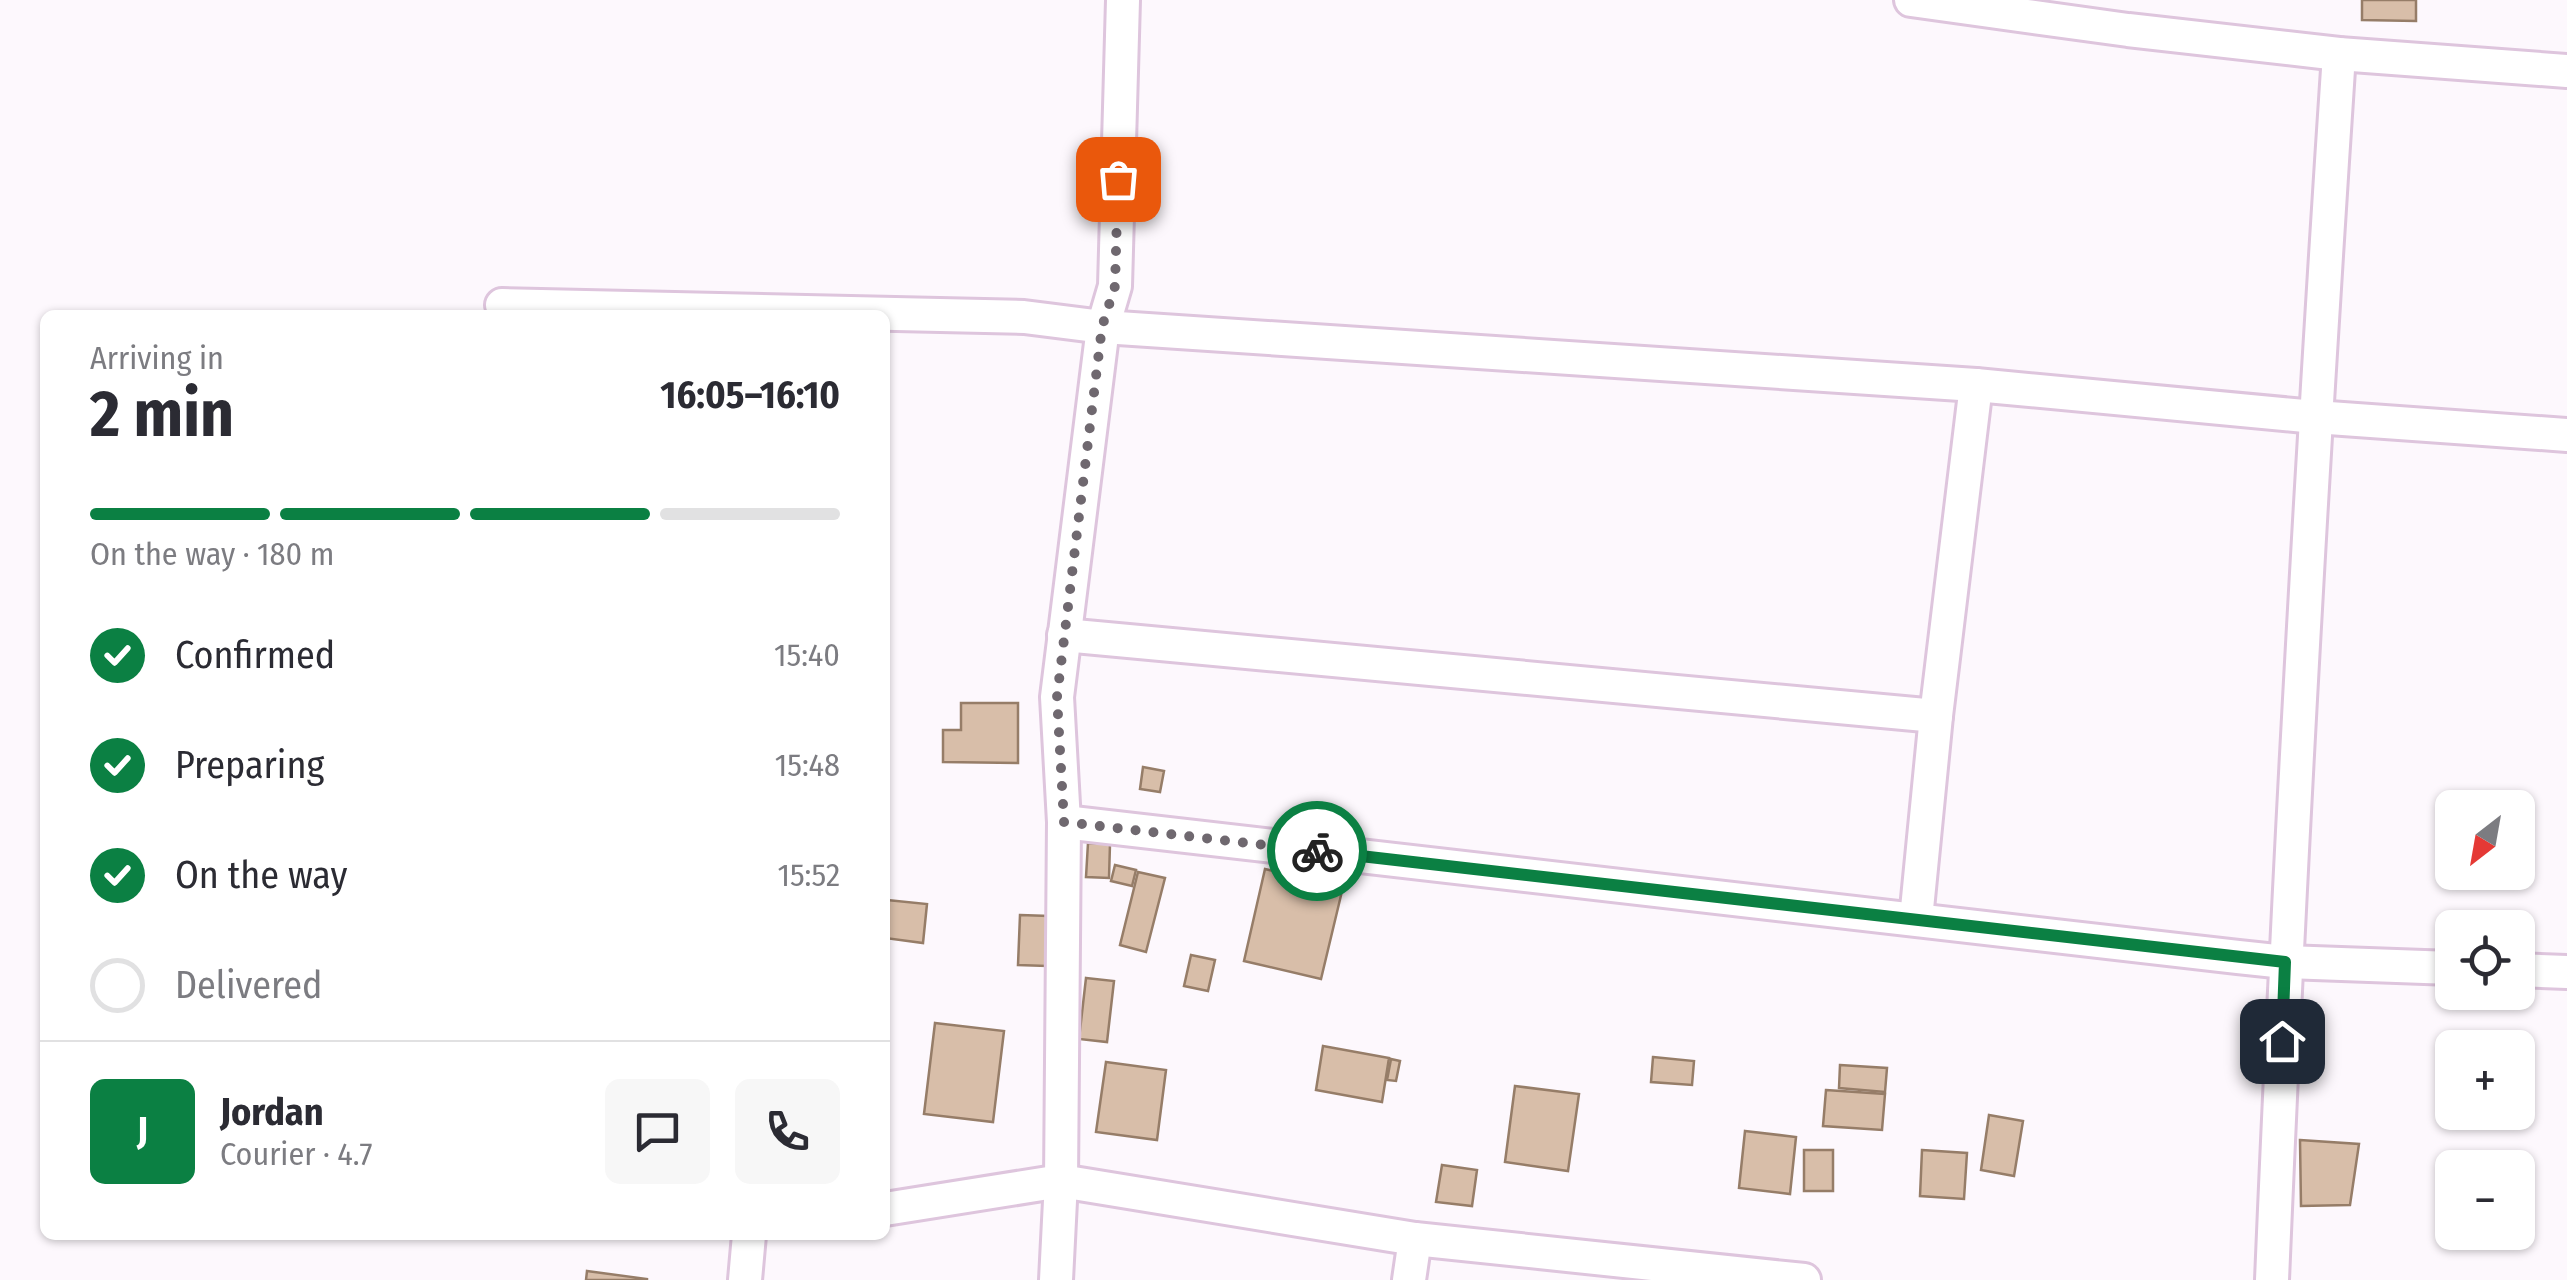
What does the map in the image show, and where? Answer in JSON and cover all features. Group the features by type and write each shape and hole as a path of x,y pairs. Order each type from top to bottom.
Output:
{"street":[{"path":"1056,1280 1061,1180 1064,822 1057,697 1102,327 1115,286 1124,0"},
{"path":"1911,0 2132,15 2338,54 2567,71"},
{"path":"2272,1280 2285,962 2338,54"},
{"path":"502,304 743,310"},
{"path":"890,314 1024,317 1102,327 1976,385 2315,417 2567,435"},
{"path":"1916,918 1976,385"},
{"path":"1064,635 1936,716"},
{"path":"1064,822 2285,962 2435,967"},
{"path":"2535,971 2567,972"},
{"path":"890,1207 1061,1180 1415,1238 1804,1280"},
{"path":"1409,1280 1415,1238"},
{"path":"744,1280 748,1240"}],"building":[{"path":"2362,0 2416,0 2416,21 2362,20"},
{"path":"961,703 1018,703 1018,763 943,762 943,730 961,730"},
{"path":"1143,767 1164,771 1160,792 1140,789"},
{"path":"1088,843 1110,844 1109,878 1086,877"},
{"path":"1115,865 1136,870 1132,886 1111,881"},
{"path":"1265,869 1343,887 1321,979 1244,961"},
{"path":"1138,872 1165,878 1146,952 1120,945"},
{"path":"890,900 927,904 923,943 890,939"},
{"path":"1020,915 1049,916 1047,966 1018,965"},
{"path":"1191,955 1215,960 1208,991 1184,986"},
{"path":"1086,978 1114,981 1107,1042 1079,1039"},
{"path":"935,1023 1004,1031 993,1122 924,1114"},
{"path":"1323,1046 1389,1058 1382,1102 1316,1090"},
{"path":"1653,1057 1694,1061 1692,1085 1651,1082"},
{"path":"1391,1059 1400,1061 1396,1081 1387,1080"},
{"path":"1106,1062 1166,1070 1157,1140 1096,1132"},
{"path":"1840,1065 1887,1068 1885,1092 1839,1088"},
{"path":"1515,1086 1579,1094 1568,1171 1505,1162"},
{"path":"1826,1090 1885,1094 1882,1130 1823,1126"},
{"path":"1989,1115 2023,1121 2014,1176 1981,1170"},
{"path":"1745,1131 1796,1137 1790,1194 1739,1188"},
{"path":"2300,1140 2359,1144 2350,1205 2301,1206"},
{"path":"1804,1150 1833,1150 1833,1191 1804,1191"},
{"path":"1922,1150 1967,1153 1964,1199 1920,1196"},
{"path":"1442,1165 1477,1170 1472,1206 1436,1202"},
{"path":"587,1271 647,1279 647,1280 586,1280"}],"way so far":[{"path":"1118,179 1115,286 1102,327 1057,697 1064,822 1317,851"}],"route":[{"path":"1317,851 2285,962 2282,1041"}]}
